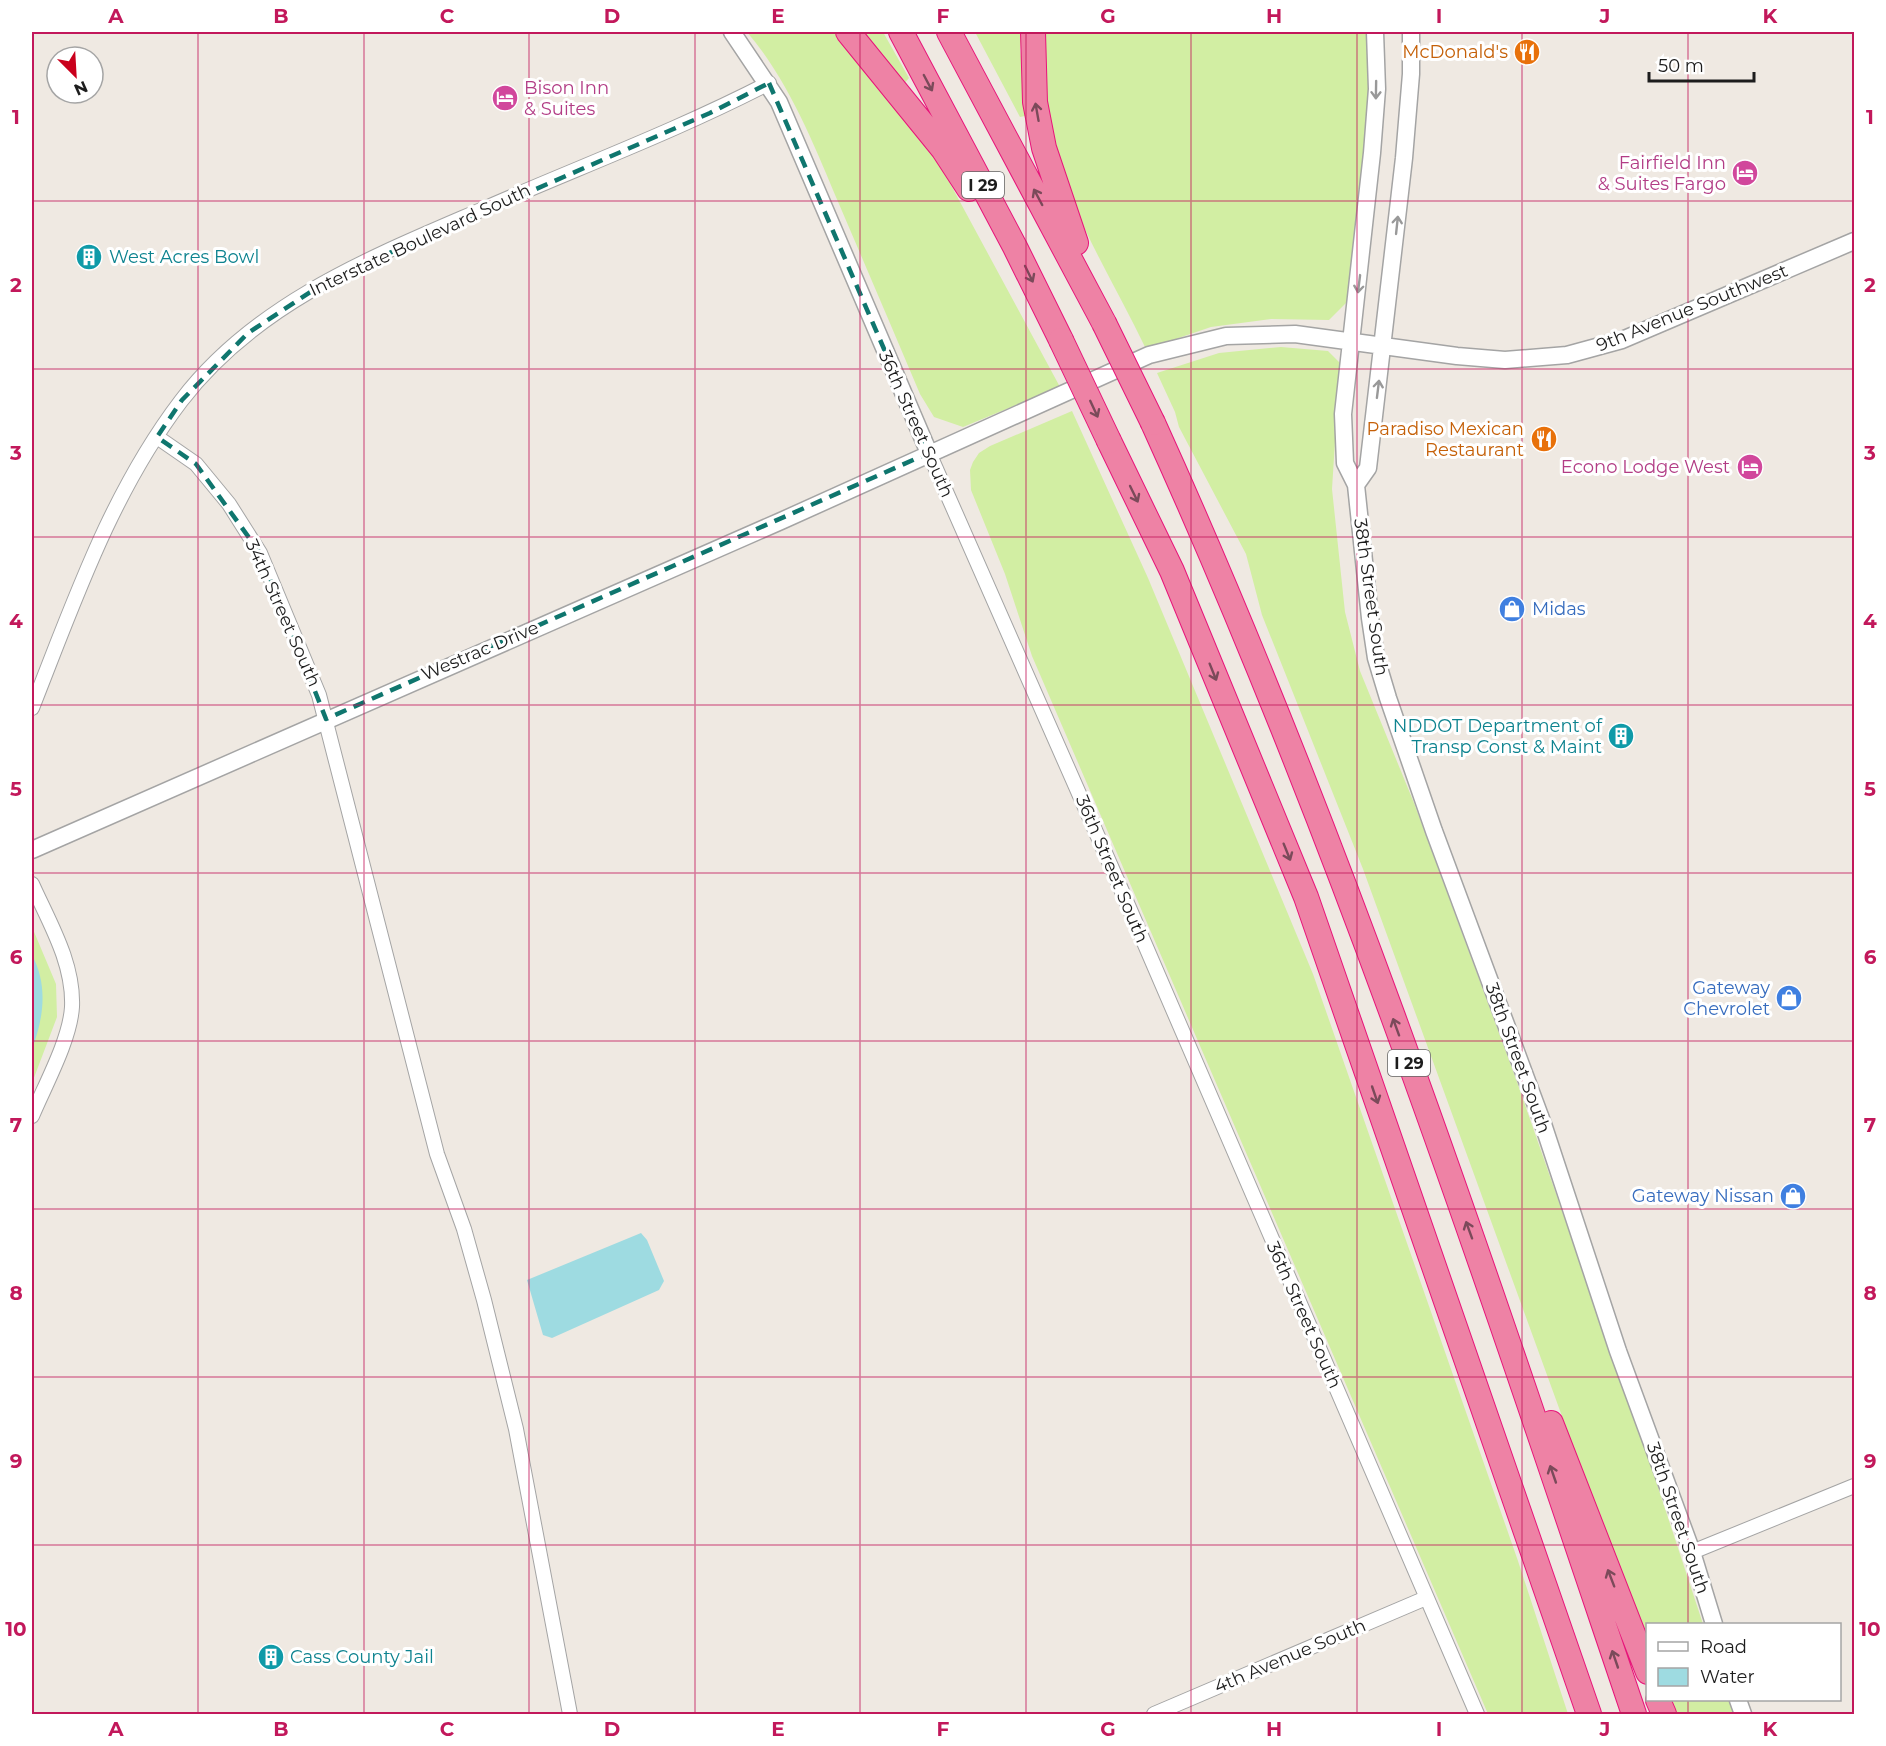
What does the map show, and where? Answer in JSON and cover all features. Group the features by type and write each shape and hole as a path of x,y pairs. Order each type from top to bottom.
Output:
{"highway":[{"path":"848,32 943,149 984,213 1016,247"},
{"name":"I 29","path":"901,32 1016,247 1172,571 1306,897 1589,1714"},
{"name":"I 29","path":"949,32 1101,315 1214,556 1337,863 1482,1267 1634,1714"},
{"path":"1033,32 1035,102 1044,148 1101,315"},
{"path":"1482,1267 1552,1424 1646,1669"}],"street":[{"name":"36th Street South","path":"732,32 769,83 928,453 1121,889 1477,1714"},
{"name":"38th Street South","path":"1374,32 1377,89 1372,153 1343,414 1345,463 1356,485 1376,658 1434,831 1543,1124 1618,1351 1692,1552 1714,1623"},
{"path":"1356,485 1368,468 1383,346 1412,74 1411,32"},
{"name":"Interstate Boulevard South","path":"32,708 73,602 121,493 182,400 248,333 330,279 527,189 707,114 769,83"},
{"name":"9th Avenue Southwest","path":"1352,342 1505,360 1567,355 1622,340 1854,241"},
{"name":"Westrac Drive","path":"32,850 781,521 1149,355 1226,336 1295,334 1352,342"},
{"name":"34th Street South","path":"157,437 196,464 229,504 260,553 319,695 437,1155 464,1229 487,1310 516,1429 570,1714"},
{"path":"32,884 61,950 70,980 72,1008 65,1036 32,1116"},
{"path":"1692,1552 1854,1486"},
{"name":"4th Avenue South","path":"1154,1714 1426,1598"}],"highlighted area":[{"path":"769,83 929,453 326,719 260,553 196,464 157,437 182,400 248,333 330,279 710,113"}],"green space":[{"path":"747,32 838,32 939,163 1060,387 963,427 934,417 920,394 799,114 776,71"},
{"path":"863,32 883,32 909,78 903,85"},
{"path":"975,32 1022,32 1020,50 1030,115 1020,117"},
{"path":"1045,32 1369,32 1371,84 1364,169 1347,302 1329,320 1271,319 1211,327 1146,349 1085,229 1056,154 1046,93"},
{"path":"1281,347 1328,351 1340,363 1332,489 1345,612 1360,671 1414,803 1516,1079 1652,1469 1703,1623 1646,1623 1646,1647 1363,869 1262,615 1246,554 1179,427 1175,412 1157,373 1219,353"},
{"path":"1072,411 1148,578 1313,974 1518,1561 1568,1714 1488,1714 1032,656 1005,574 971,490 970,470 979,453 990,446"},
{"path":"32,927 56,984 57,1017 32,1083"},
{"path":"1666,1701 1729,1701 1735,1714 1672,1714"}],"water":[{"path":"32,955 40,978 42,1001 39,1025 32,1049"},
{"path":"641,1233 647,1240 664,1281 659,1290 552,1338 543,1335 527,1280"}],"place":[{"name":"McDonald's","path":"1527,52"},
{"name":"Bison Inn & Suites","path":"505,98"},
{"name":"Fairfield Inn & Suites Fargo","path":"1745,173"},
{"name":"West Acres Bowl","path":"89,257"},
{"name":"Paradiso Mexican Restaurant","path":"1544,439"},
{"name":"Econo Lodge West","path":"1750,467"},
{"name":"Midas","path":"1512,609"},
{"name":"NDDOT Department of Transp Const & Maint","path":"1621,736"},
{"name":"Gateway Chevrolet","path":"1789,998"},
{"name":"Gateway Nissan","path":"1793,1196"},
{"name":"Cass County Jail","path":"271,1657"}]}
